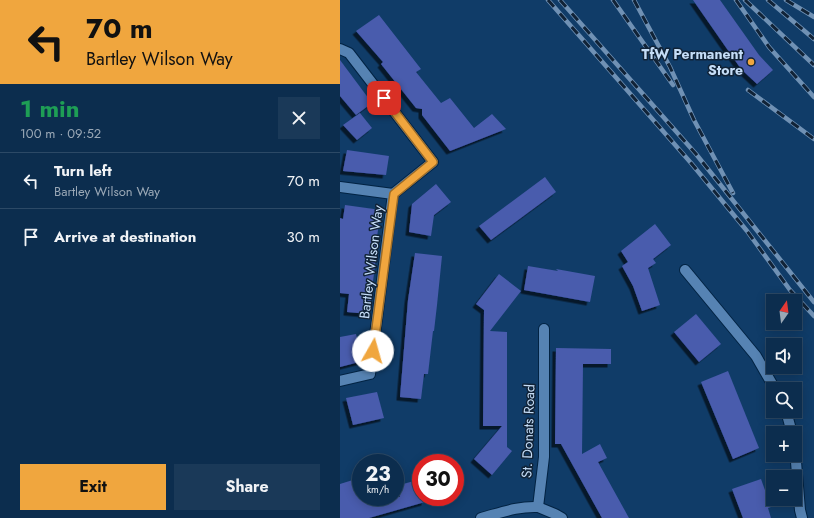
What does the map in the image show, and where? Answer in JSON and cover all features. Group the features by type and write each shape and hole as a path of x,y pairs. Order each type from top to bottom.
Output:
{"street":[{"name":"Bartley Wilson Way","path":"340,49 350,53 433,162 394,194 370,374 340,381"},
{"name":"Bartley Wilson Way","path":"340,188 394,194"},
{"path":"685,270 756,356 771,382"},
{"name":"St. Donats Road","path":"538,507 544,457 544,329"},
{"path":"796,462 802,518"},
{"path":"481,518 526,506 538,507 562,518"}],"building":[{"name":"TfW Permanent Store","path":"693,0 720,0 759,55 773,70 757,84 741,69"},
{"path":"379,15 421,69 416,72 441,103 450,98 474,128 492,114 506,129 450,151 422,115 422,109 416,108 381,64 383,62 356,31"},
{"path":"340,60 372,103 356,115 340,96"},
{"path":"360,113 372,128 357,140 343,125"},
{"path":"347,150 389,156 386,175 343,171"},
{"path":"545,177 556,192 491,240 479,226"},
{"path":"436,184 451,202 434,215 431,236 409,232 412,204"},
{"path":"345,205 381,210 374,257 376,257 369,314 347,312 349,294 340,293 340,218 343,219"},
{"path":"655,224 671,245 653,259 656,263 648,268 660,305 642,311 633,286 622,266 628,262 621,251"},
{"path":"415,253 442,256 428,374 424,374 421,399 400,397 408,300"},
{"path":"528,266 595,276 590,302 524,290"},
{"path":"499,274 521,291 490,331 507,332 507,447 512,451 492,475 474,459 502,426 483,426 484,310 476,304"},
{"path":"696,314 721,344 699,362 674,332"},
{"path":"356,334 363,361 340,367 340,337"},
{"path":"556,348 611,349 611,364 583,364 582,454 600,444 607,458 598,462 629,518 602,518 561,444 555,444"},
{"path":"728,371 759,448 733,459 701,382"},
{"path":"377,392 384,418 353,425 346,398"},
{"path":"761,479 766,493 766,506 771,507 768,508 771,518 743,518 732,489"},
{"path":"352,480 352,506 404,506 404,484 412,482 412,506 369,518 340,518 340,484"}],"railway":[{"path":"548,0 691,163 747,231 790,290 814,316"},
{"path":"560,0 696,154 814,302"},
{"path":"613,0 673,85"},
{"path":"634,0 670,67 694,120 733,193"},
{"path":"736,0 769,47 814,97"},
{"path":"745,0 814,65"},
{"path":"768,0 814,39"},
{"path":"786,0 814,17"},
{"path":"748,90 814,139"}],"place":[{"name":"TfW Permanent Store","path":"751,62"}],"route":[{"path":"373,351 394,194 433,162 384,98"}]}
